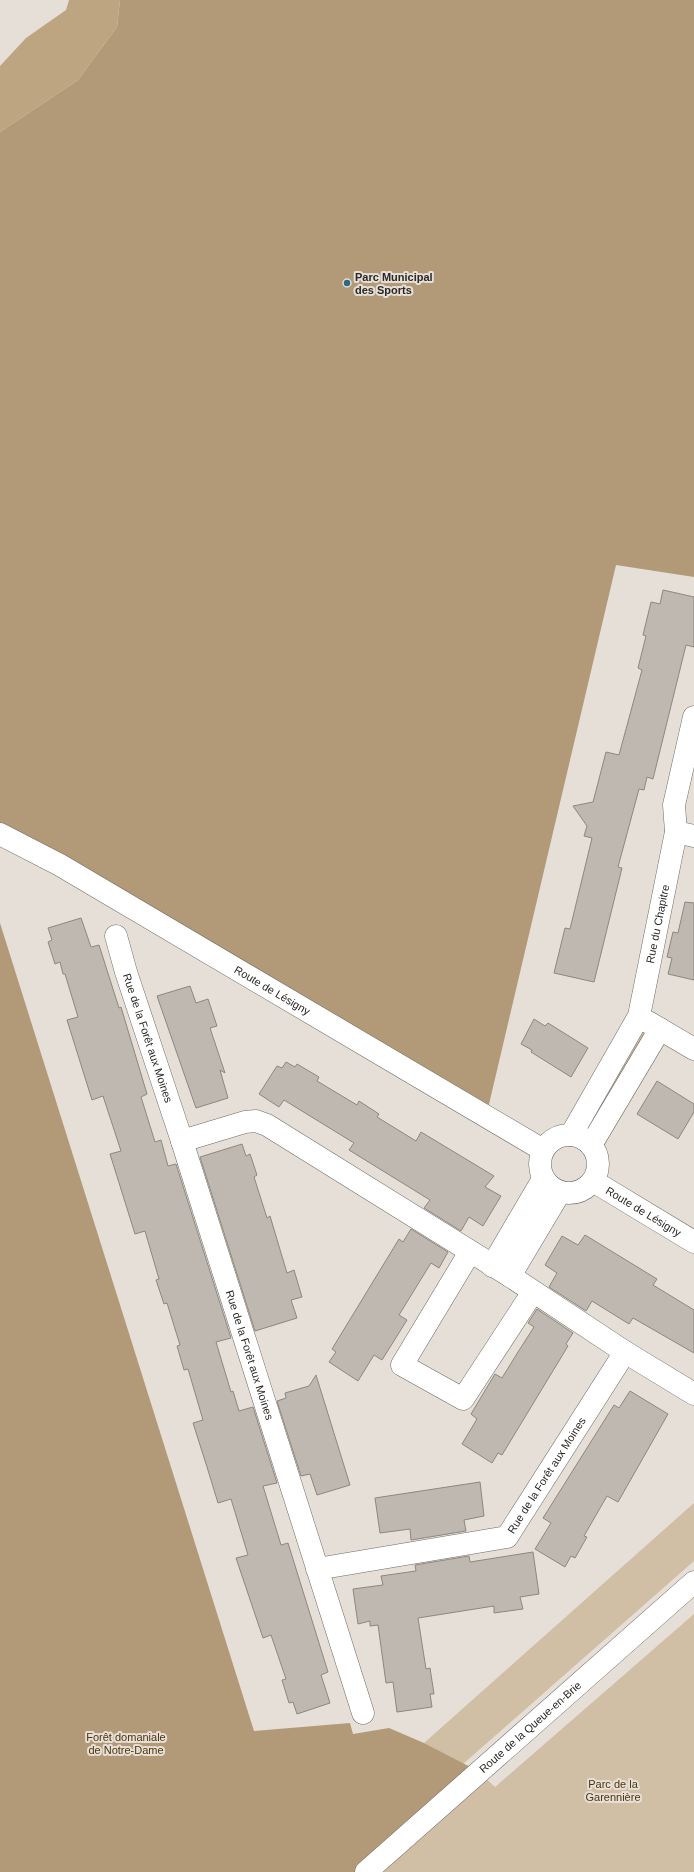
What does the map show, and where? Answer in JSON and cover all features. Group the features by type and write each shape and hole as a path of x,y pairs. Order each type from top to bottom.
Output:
{"street":[{"name":"Rue du Chapitre","path":"571,1135 639,1016 685,834 674,805 694,717"},
{"name":"Route de Lésigny","path":"0,834 60,865 543,1150"},
{"name":"Rue de la Forêt aux Moines","path":"116,936 126,972 182,1141 363,1713"},
{"path":"639,1016 694,1049"},
{"path":"501,1271 552,1186 540,1164 543,1150 554,1138 571,1135 578,1136 591,1145 660,1029"},
{"path":"182,1141 246,1122 256,1121 267,1125 501,1271 625,1352 694,1394"},
{"name":"Route de Lésigny","path":"552,1186 578,1192 592,1181 597,1172 598,1163 596,1153 591,1145"},
{"name":"Route de Lésigny","path":"592,1181 694,1242"},
{"path":"470,1252 402,1365 463,1399 533,1292"},
{"name":"Rue de la Forêt aux Moines","path":"317,1569 507,1537 625,1352"},
{"name":"Route de la Queue-en-Brie","path":"366,1872 694,1582"}],"green space":[{"name":"Parc Municipal des Sports","path":"120,0 694,0 694,577 616,565 486,1117 0,834 0,132 78,80 117,27"},
{"name":"Forêt domaniale de Notre-Dame","path":"0,923 254,1731 350,1723 353,1734 389,1728 424,1743 478,1771 366,1872 0,1872"},
{"path":"641,1033 646,1034 599,1113 596,1112"},
{"path":"694,1503 694,1561 463,1764 424,1743"},
{"name":"Parc de la Garennière","path":"694,1614 694,1872 366,1872 478,1771 495,1787"}],"shaded area":[{"path":"69,0 120,0 117,27 78,80 0,132 0,66 26,38 66,10"}],"building":[{"path":"663,590 694,597 694,647 686,645 653,779 647,777 644,790 639,789 618,867 622,868 594,982 554,973 565,928 570,929 592,838 584,836 587,826 573,806 593,802 606,752 619,755 642,670 638,668 646,636 643,635 651,602 660,604"},
{"path":"685,902 694,903 694,980 668,974 672,958 667,957 673,932 678,933"},
{"path":"81,918 91,947 99,945 119,1008 121,1007 147,1094 141,1097 155,1142 161,1140 168,1166 176,1164 231,1338 216,1342 231,1392 233,1391 239,1411 253,1407 277,1483 263,1486 281,1545 288,1543 328,1672 321,1675 330,1703 297,1714 293,1702 289,1703 282,1680 286,1679 271,1635 263,1638 236,1558 248,1555 231,1499 218,1503 193,1423 203,1420 188,1369 184,1370 177,1346 180,1345 167,1303 164,1304 156,1280 159,1279 145,1231 135,1234 110,1154 121,1151 103,1096 92,1100 67,1020 78,1017 60,962 55,964 48,942 52,940 48,928"},
{"path":"190,986 196,1003 208,999 217,1026 210,1028 225,1073 220,1070 228,1098 196,1108 157,996"},
{"path":"534,1019 545,1026 548,1023 588,1048 571,1077 521,1044"},
{"path":"286,1062 295,1067 297,1064 319,1077 317,1081 357,1105 359,1101 379,1114 377,1117 416,1141 421,1132 494,1176 485,1187 501,1196 483,1226 469,1217 461,1231 424,1208 430,1200 349,1150 354,1143 284,1100 279,1107 259,1094 277,1066 282,1068"},
{"path":"657,1081 694,1104 694,1112 678,1139 637,1114"},
{"path":"242,1144 246,1156 250,1154 257,1175 254,1177 267,1218 270,1216 287,1273 294,1270 302,1297 291,1300 297,1318 255,1331 200,1157"},
{"path":"411,1229 448,1252 439,1268 431,1263 399,1315 407,1320 382,1360 374,1355 358,1381 329,1362 336,1352 332,1349 399,1239 403,1242"},
{"path":"585,1235 657,1279 653,1285 694,1310 694,1353 633,1318 629,1324 592,1301 586,1311 549,1287 557,1273 545,1265 562,1236 578,1245"},
{"path":"537,1309 573,1333 566,1344 568,1346 502,1455 498,1453 492,1463 462,1444 477,1419 471,1414 495,1374 502,1378 534,1327 528,1323"},
{"path":"316,1375 350,1485 317,1495 310,1474 301,1476 277,1401 286,1398 285,1393 309,1386"},
{"path":"630,1391 668,1414 618,1502 607,1496 584,1536 587,1537 575,1558 571,1556 565,1567 535,1549 551,1523 543,1518 614,1405 619,1408"},
{"path":"480,1482 484,1516 464,1520 466,1531 411,1540 410,1529 380,1533 375,1498"},
{"path":"533,1552 539,1594 520,1597 523,1609 494,1613 494,1606 418,1618 426,1669 430,1668 434,1694 430,1694 432,1707 397,1712 393,1682 386,1683 378,1625 370,1626 370,1621 358,1624 353,1589 383,1585 381,1576 416,1571 415,1565 469,1556 470,1562"}],"place":[{"name":"Parc Municipal des Sports","path":"347,283"}]}
